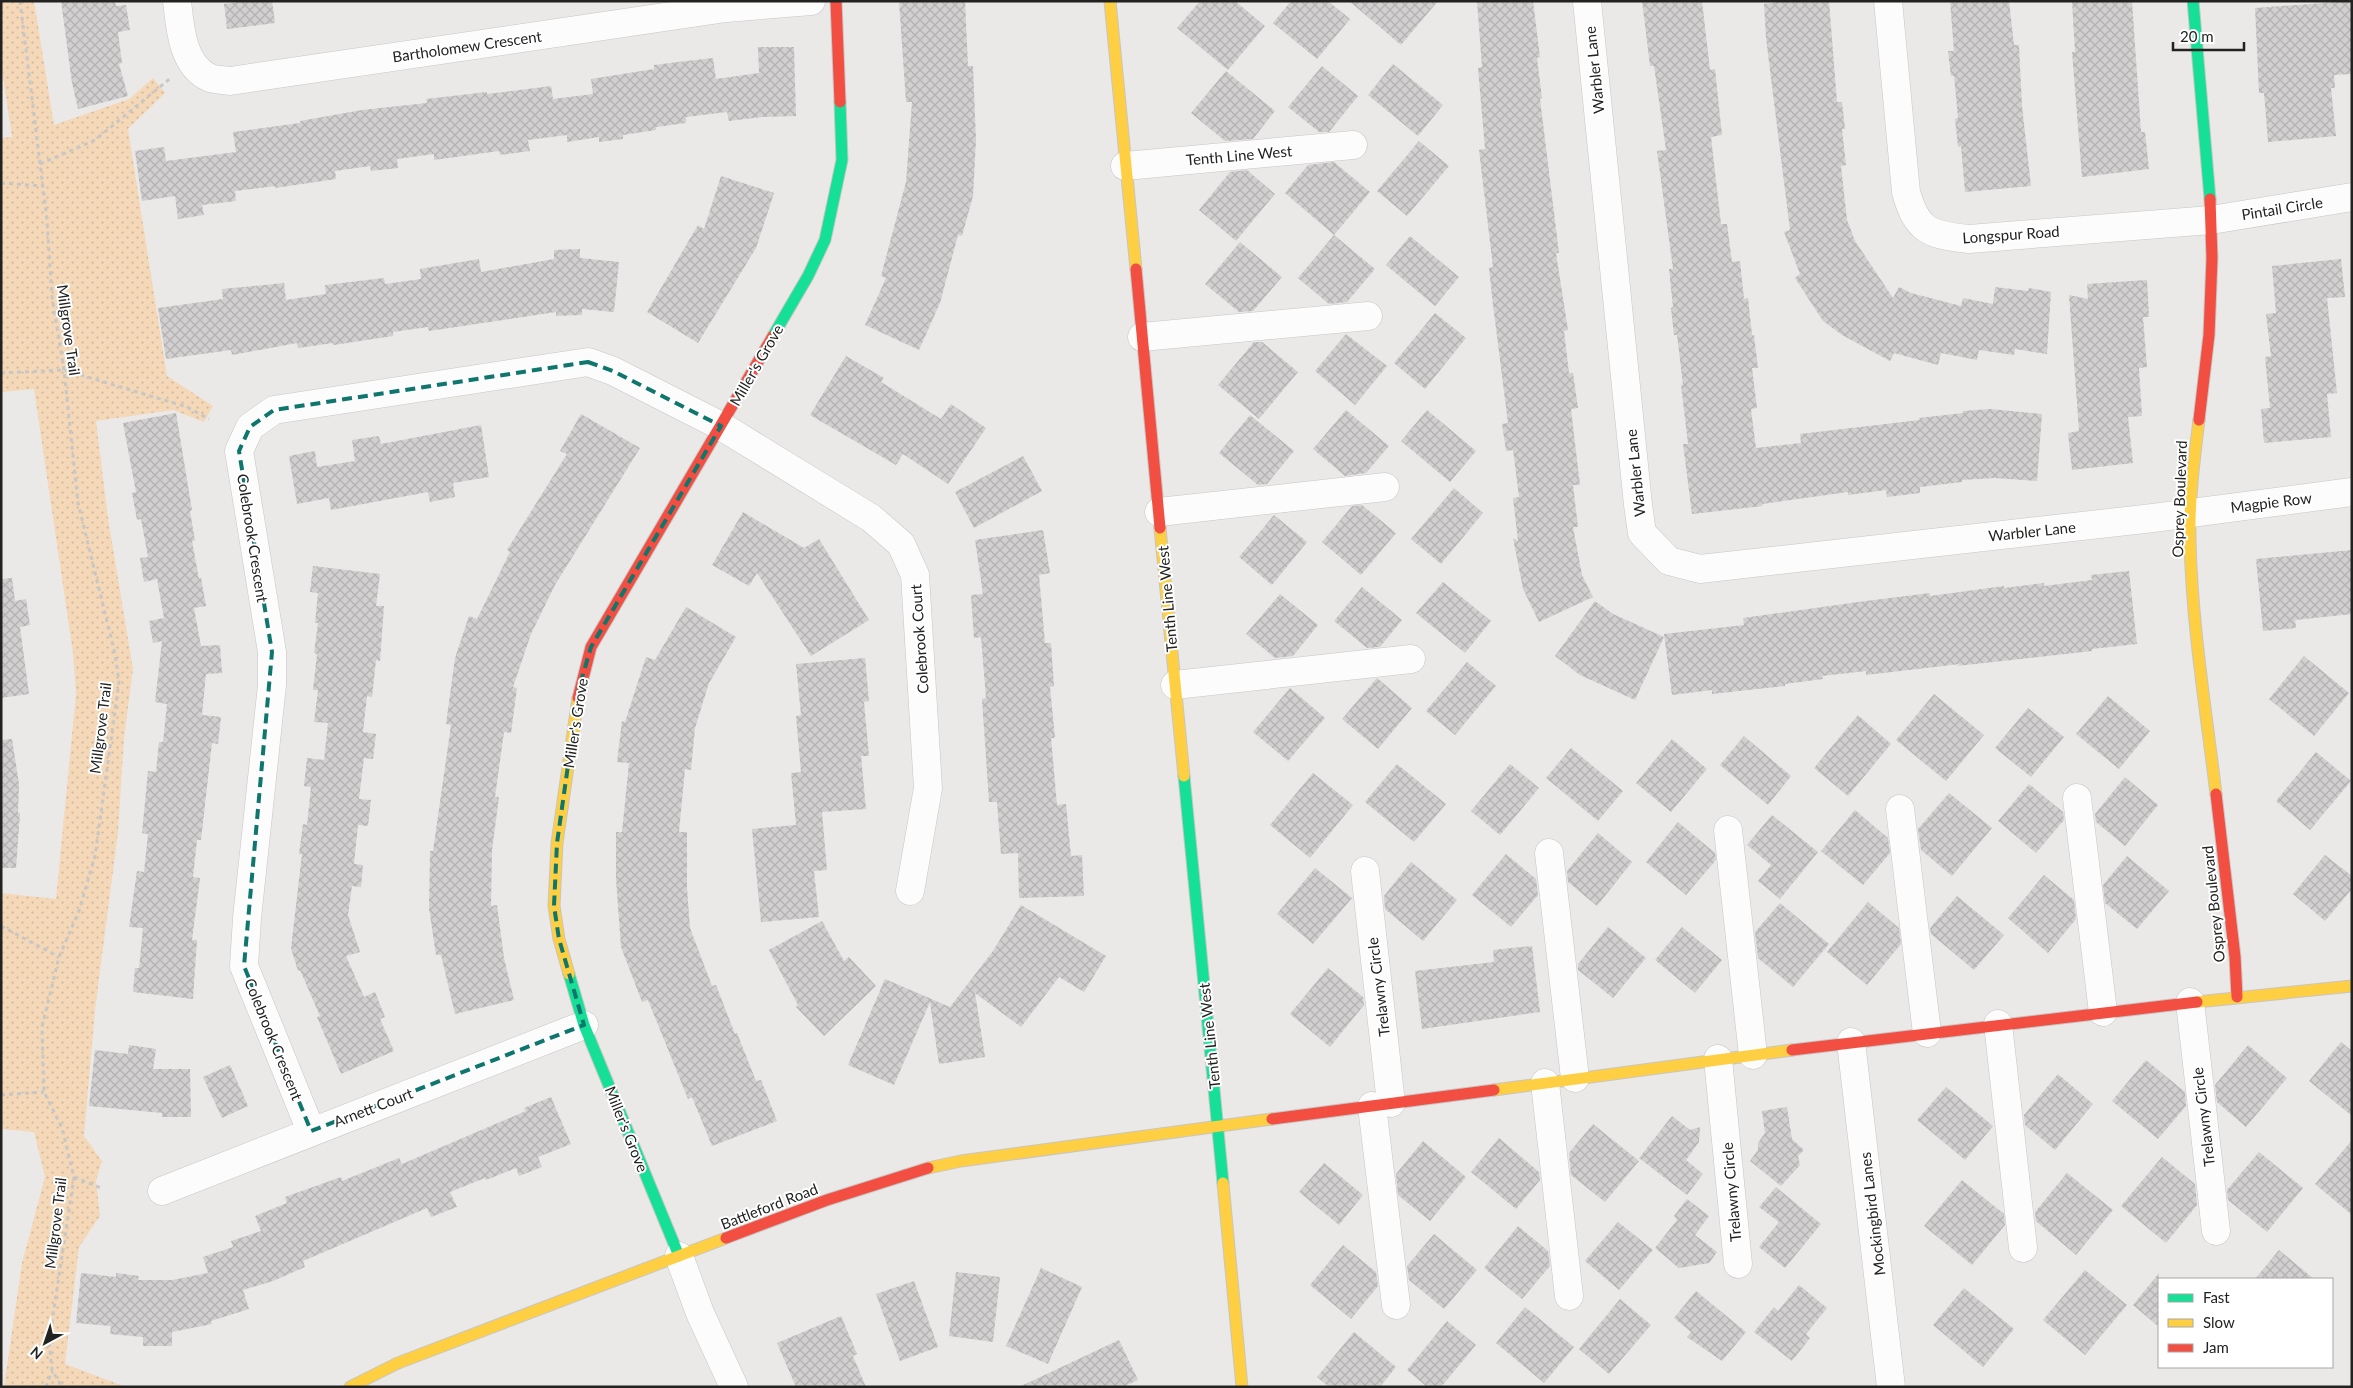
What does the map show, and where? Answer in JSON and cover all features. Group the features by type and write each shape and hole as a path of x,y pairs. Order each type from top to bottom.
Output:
{"street":[{"name":"Bartholomew Crescent","path":"177,1 182,39 191,61 210,78 230,81 726,8 811,1"},
{"name":"Miller's Grove","path":"734,1387 700,1313 679,1256 584,1025 559,939 554,906 557,843 578,688 591,646 808,276 825,240 835,201 842,160 836,1"},
{"name":"Tenth Line West","path":"1110,1 1219,1126 1242,1387"},
{"name":"Warbler Lane","path":"1587,1 1642,533 1669,561 1700,569 2190,512"},
{"name":"Longspur Road","path":"1888,1 1906,192 1912,214 1924,228 1941,236 1968,239 2212,220"},
{"name":"Osprey Boulevard","path":"2193,1 2212,220 2210,335 2195,448 2190,512 2192,579 2235,957 2237,997"},
{"name":"Tenth Line West","path":"1125,166 1353,145"},
{"name":"Pintail Circle","path":"2212,220 2352,197"},
{"path":"1142,337 1368,316"},
{"name":"Colebrook Crescent","path":"311,1131 244,966 247,918 272,685 272,652 239,451 250,427 274,410 588,362 613,370 721,426"},
{"name":"Colebrook Court","path":"721,426 871,518 900,544 915,575 928,788 910,890"},
{"path":"1159,512 1385,486"},
{"name":"Magpie Row","path":"2190,512 2352,492"},
{"path":"1176,685 1411,659"},
{"path":"2077,798 2103,1012"},
{"path":"1900,810 1928,1033"},
{"path":"1728,830 1752,1055"},
{"path":"1548,853 1575,1078"},
{"name":"Trelawny Circle","path":"1365,871 1396,1305"},
{"path":"1219,1126 1851,1042 2190,1002 2352,986"},
{"name":"Trelawny Circle","path":"2190,1002 2216,1231"},
{"path":"1998,1024 2023,1248"},
{"name":"Arnett Court","path":"162,1191 584,1025"},
{"name":"Mockingbird Lanes","path":"1851,1042 1891,1387"},
{"name":"Trelawny Circle","path":"1718,1059 1738,1264"},
{"path":"1545,1083 1569,1296"},
{"name":"Battleford Road","path":"350,1387 398,1363 827,1200 918,1170 961,1161 1219,1126"}],"path":[{"name":"Millgrove Trail","path":"20,1 43,186 52,297 64,370 78,504 115,654 119,682 95,856 78,911 59,957 42,1027 44,1092 62,1128 74,1177 49,1342 52,1370 62,1387"},
{"path":"40,164 95,140 191,61"},
{"path":"1,183 43,186"},
{"path":"1,373 64,370 186,407 209,419"},
{"path":"1,926 59,957"},
{"path":"1,1095 44,1092"},
{"path":"74,1177 101,1188"},
{"path":"46,1387 52,1370"}],"highlighted area":[{"path":"588,362 613,371 721,426 591,647 579,688 557,843 554,906 559,939 584,1025 311,1131 244,966 272,652 239,451 250,427 274,410"}],"shaded area":[{"path":"1,1 34,1 54,125 129,99 153,78 165,93 128,129 167,376 213,406 204,422 173,410 96,421 108,518 133,669 124,738 118,832 95,1010 84,1136 102,1161 96,1181 100,1216 79,1247 65,1364 126,1387 4,1387 22,1263 45,1177 34,1132 1,1129 1,893 56,899 76,694 73,653 34,389 1,392 1,138 12,137 1,64"}],"building":[{"path":"61,1 115,1 116,6 126,5 130,30 118,32 122,63 119,64 128,96 78,109 72,83"},
{"path":"247,1 272,1 275,23 227,29 224,4"},
{"path":"899,1 965,1 968,66 973,66 976,140 973,196 962,236 958,235 940,303 919,350 865,325 886,278 881,276 906,182 912,102 906,102"},
{"path":"1200,1 1235,1 1265,26 1228,70 1177,28"},
{"path":"1291,1 1328,1 1350,19 1317,59 1273,23"},
{"path":"1349,1 1438,1 1401,45"},
{"path":"1477,1 1533,1 1540,57 1537,58 1542,98 1540,99 1559,253 1556,253 1568,330 1564,331 1569,373 1573,373 1578,408 1571,409 1580,485 1573,485 1578,527 1573,527 1582,575 1593,597 1539,622 1523,589 1513,538 1518,541 1513,498 1519,497 1513,450 1506,451 1502,424 1508,423 1489,268 1493,267 1479,150 1485,149 1478,68 1482,67"},
{"path":"1642,1 1702,1 1710,70 1715,69 1722,135 1711,137 1721,224 1727,224 1732,262 1740,261 1744,299 1748,298 1758,368 1752,368 1757,408 1751,409 1756,448 1801,443 1800,434 1920,420 1919,418 1963,413 1963,411 1990,409 2042,414 2037,481 1994,478 1962,480 1962,482 1920,487 1920,493 1887,497 1886,490 1848,495 1848,492 1762,504 1763,506 1692,514 1683,444 1688,444 1681,385 1683,385 1677,335 1674,335 1671,308 1673,307 1669,269 1673,269 1657,151 1666,150 1654,66 1650,66"},
{"path":"1785,1 1829,1 1837,102 1842,102 1845,129 1842,129 1846,165 1841,166 1847,220 1855,241 1893,298 1899,287 1911,293 1961,306 1963,298 1993,304 1995,287 2028,291 2029,288 2051,292 2047,354 2015,349 2014,355 1979,350 1977,360 1941,353 1938,365 1894,353 1890,361 1842,335 1823,321 1795,278 1800,274 1784,232 1790,230 1766,38 1764,4"},
{"path":"1950,1 2009,1 2014,45 2019,45 2022,106 2031,186 1965,192 1961,146 1958,147 1955,119 1958,118 1954,76 1951,76 1948,51 1954,51"},
{"path":"2072,1 2132,1 2141,132 2145,132 2149,169 2082,177 2072,52 2075,52"},
{"path":"2352,1 2352,74 2334,75 2335,88 2331,88 2336,136 2268,142 2264,93 2259,93 2255,8"},
{"path":"758,47 794,47 796,116 762,117 729,121 727,112 686,117 686,123 656,127 656,130 623,135 623,139 599,142 599,137 567,142 567,135 528,140 530,151 500,155 499,151 434,160 434,154 397,159 398,168 371,171 370,166 335,171 336,179 275,188 275,186 235,191 236,201 202,205 204,215 178,219 175,196 142,201 135,151 164,147 166,161 236,152 233,132 300,123 300,121 362,110 427,103 426,99 551,86 553,99 593,94 591,79 654,69 654,65 678,62 713,58 716,79 759,73"},
{"path":"1393,64 1443,105 1418,136 1368,95"},
{"path":"1322,66 1358,96 1329,132 1319,132 1288,107"},
{"path":"1226,71 1275,111 1253,139 1225,141 1191,113"},
{"path":"1419,141 1449,166 1407,216 1377,191"},
{"path":"1334,162 1370,192 1334,235 1285,193 1308,165"},
{"path":"1247,170 1275,194 1236,241 1199,210 1230,172"},
{"path":"721,176 774,193 756,248 698,343 647,312 698,225 704,229"},
{"path":"1334,235 1375,269 1347,302 1329,304 1298,278"},
{"path":"1410,236 1459,277 1435,306 1386,265"},
{"path":"1240,242 1282,277 1253,311 1239,312 1205,284"},
{"path":"580,249 580,258 619,262 614,312 582,309 582,315 556,316 556,312 429,331 428,327 393,332 393,336 334,345 333,343 298,348 297,343 232,355 231,350 166,359 158,308 223,299 222,289 284,283 286,300 326,294 325,285 384,278 385,284 421,279 420,269 479,259 481,272 554,259 554,250"},
{"path":"2341,259 2345,297 2327,298 2337,393 2327,394 2331,437 2264,443 2261,409 2270,408 2265,357 2271,356 2266,314 2276,313 2272,266"},
{"path":"2147,280 2149,317 2143,317 2147,367 2139,368 2142,416 2128,417 2133,463 2072,470 2068,433 2079,431 2069,295 2088,299 2087,284"},
{"path":"1435,313 1466,338 1425,389 1394,363"},
{"path":"1346,334 1387,366 1355,405 1315,371"},
{"path":"1254,342 1262,342 1298,372 1259,419 1218,385"},
{"path":"846,356 884,378 881,382 941,419 951,404 986,428 948,484 903,454 896,465 810,415"},
{"path":"1346,410 1389,446 1366,473 1345,476 1313,449"},
{"path":"1427,410 1476,451 1450,482 1401,441"},
{"path":"176,413 192,510 190,511 195,541 192,541 206,606 194,608 201,646 220,645 222,673 206,674 202,715 221,717 218,744 212,743 201,840 197,840 193,877 200,878 192,940 197,940 193,999 133,992 135,968 139,968 143,928 129,927 137,871 144,872 148,834 142,833 148,771 156,772 159,742 163,742 167,704 155,702 162,641 153,643 149,621 164,618 157,579 144,582 140,558 148,557 141,519 137,520 132,493 136,492 123,423"},
{"path":"581,414 640,448 555,585 531,634 513,687 517,688 511,733 504,732 495,797 499,797 492,850 491,906 497,905 504,958 514,1000 455,1014 441,955 436,955 429,908 430,851 433,851 451,725 446,724 455,658 469,616 477,619 510,552 507,550 567,454 560,451"},
{"path":"1250,415 1294,451 1267,484 1258,485 1219,453"},
{"path":"481,425 489,477 453,483 455,497 430,502 428,492 331,510 329,498 297,504 289,456 315,451 317,467 355,461 352,440 379,436 381,444"},
{"path":"1023,456 1042,491 974,528 955,492"},
{"path":"1454,488 1483,513 1441,564 1411,539"},
{"path":"1362,505 1396,533 1361,575 1322,542 1352,506"},
{"path":"743,512 804,548 819,539 869,620 811,656 757,573 749,586 712,565"},
{"path":"1274,515 1307,542 1272,585 1239,557"},
{"path":"1043,530 1050,573 1039,575 1045,643 1051,643 1054,686 1050,687 1055,738 1051,738 1057,805 1066,804 1071,856 1082,855 1084,896 1019,898 1018,853 1001,854 997,802 989,802 982,699 986,698 981,637 974,638 971,595 983,594 975,540"},
{"path":"2352,550 2352,614 2295,620 2296,628 2263,631 2256,559"},
{"path":"313,566 380,574 376,606 384,606 380,661 376,660 372,697 367,696 363,732 376,734 373,759 364,758 359,799 371,800 368,826 358,825 354,864 363,865 361,887 352,886 348,915 360,952 346,956 364,997 375,992 385,1017 380,1019 394,1051 341,1074 317,1017 320,1016 300,970 298,971 291,948 302,854 299,854 303,824 307,825 311,787 304,786 307,758 324,760 328,723 314,722 318,690 313,690 317,654 314,653 318,623 315,623 318,593 310,592"},
{"path":"2129,571 2137,644 1957,666 1960,664 1866,675 1866,671 1822,676 1823,679 1785,684 1785,686 1712,694 1712,690 1672,695 1664,634 1744,625 1743,618 1858,602 1930,593 1930,596 2004,586 2004,588 2044,583 2044,586 2092,580 2091,575"},
{"path":"12,578 15,601 26,599 30,625 20,627 29,694 1,698 1,579"},
{"path":"1443,582 1491,621 1465,653 1416,613"},
{"path":"1362,587 1402,620 1380,647 1367,648 1334,621"},
{"path":"1280,594 1318,625 1293,656 1275,658 1246,634"},
{"path":"1595,601 1613,614 1664,637 1635,700 1580,675 1555,656"},
{"path":"686,607 736,637 709,683 695,728 691,770 685,769 679,832 687,832 687,888 690,928 712,986 716,985 756,1081 761,1080 777,1121 712,1146 692,1097 688,1099 648,1000 642,1002 621,947 616,879 616,832 622,832 629,763 617,762 622,721 625,722 646,657 655,660"},
{"path":"2304,656 2349,693 2314,736 2269,699"},
{"path":"865,658 869,701 864,702 869,756 861,756 866,809 822,812 827,870 814,871 819,917 761,922 752,829 796,825 791,773 801,772 796,716 801,715 796,664"},
{"path":"1467,662 1496,686 1455,735 1426,711"},
{"path":"1377,678 1412,708 1378,749 1342,719"},
{"path":"1290,688 1325,718 1288,761 1253,732"},
{"path":"1934,694 1984,735 1946,781 1896,740"},
{"path":"2108,696 2150,731 2119,769 2076,734"},
{"path":"2028,708 2064,737 2031,777 1995,748"},
{"path":"1858,715 1891,744 1848,796 1814,768"},
{"path":"1744,736 1791,776 1768,805 1720,765"},
{"path":"12,739 19,784 18,813 20,813 16,868 1,868 1,740"},
{"path":"1672,739 1707,769 1671,812 1636,783"},
{"path":"1571,748 1623,791 1598,821 1546,778"},
{"path":"2316,752 2351,781 2310,830 2276,801"},
{"path":"1397,764 1446,804 1414,842 1365,802"},
{"path":"1510,764 1539,788 1500,835 1471,811"},
{"path":"1313,773 1353,805 1310,858 1270,825"},
{"path":"2125,777 2158,805 2125,846 2096,822 2095,814"},
{"path":"2029,784 2063,812 2064,820 2036,853 1998,821"},
{"path":"1949,793 1992,828 1952,876 1921,850 1918,829"},
{"path":"1855,810 1888,838 1890,853 1863,885 1821,851"},
{"path":"1772,815 1818,852 1780,899 1758,881 1771,865 1747,845"},
{"path":"1678,822 1715,853 1716,860 1686,895 1646,862"},
{"path":"1598,833 1632,862 1597,906 1568,882 1567,871"},
{"path":"1506,854 1536,879 1538,895 1511,927 1472,895"},
{"path":"2325,855 2352,876 2352,889 2325,921 2293,894"},
{"path":"2127,856 2169,891 2137,929 2105,903 2103,885"},
{"path":"1411,862 1457,900 1423,941 1385,909 1384,896"},
{"path":"1315,868 1352,898 1313,944 1277,914"},
{"path":"2044,875 2074,900 2076,919 2048,953 2008,918"},
{"path":"1957,896 2004,935 1974,970 1931,934 1930,928"},
{"path":"1868,902 1899,928 1901,944 1867,985 1827,952"},
{"path":"1780,903 1829,944 1793,987 1758,958 1755,932"},
{"path":"1021,905 1106,956 1084,992 1059,977 1021,1027 975,993 985,1057 939,1064 930,1002 894,1085 848,1065 885,979 950,1007 993,951"},
{"path":"822,921 844,961 849,957 876,986 824,1036 796,1007 798,1005 769,950"},
{"path":"1608,927 1646,958 1613,998 1578,970 1578,964"},
{"path":"1682,927 1722,960 1695,993 1655,960"},
{"path":"1532,946 1540,1012 1422,1029 1415,971 1494,962 1493,950"},
{"path":"1328,968 1363,997 1364,1005 1330,1047 1290,1014"},
{"path":"2341,1042 2352,1051 2352,1116 2309,1081"},
{"path":"129,1045 156,1049 153,1069 190,1069 191,1117 162,1117 162,1113 89,1106 95,1050 128,1054"},
{"path":"2248,1045 2287,1078 2246,1127 2217,1102 2215,1085"},
{"path":"2146,1060 2185,1092 2186,1106 2158,1139 2112,1101"},
{"path":"230,1065 248,1106 222,1118 203,1077"},
{"path":"2058,1074 2093,1104 2055,1150 2025,1125 2024,1115"},
{"path":"1946,1087 1993,1126 1965,1160 1917,1120"},
{"path":"551,1097 571,1144 538,1157 542,1167 519,1176 516,1168 450,1192 457,1207 431,1217 427,1208 303,1261 305,1267 273,1281 243,1290 249,1309 211,1321 212,1324 172,1332 172,1346 143,1346 143,1337 110,1334 111,1326 76,1323 81,1273 116,1277 116,1273 139,1276 138,1280 172,1280 208,1273 203,1257 233,1247 231,1241 261,1231 255,1216 287,1203 285,1197 341,1177 342,1181 399,1158 402,1164 526,1111 524,1108"},
{"path":"1787,1107 1792,1139 1804,1150 1798,1156 1800,1165 1781,1186 1750,1161 1758,1150 1758,1143 1765,1133 1762,1111"},
{"path":"1672,1116 1690,1130 1700,1127 1699,1142 1686,1160 1703,1174 1687,1195 1639,1158"},
{"path":"1593,1124 1639,1161 1605,1202 1571,1175 1569,1153"},
{"path":"1499,1138 1539,1172 1540,1180 1516,1209 1471,1172"},
{"path":"2352,1140 2352,1215 2315,1184"},
{"path":"1423,1141 1466,1177 1430,1221 1398,1195 1396,1174"},
{"path":"2259,1152 2303,1188 2267,1232 2228,1200 2227,1190"},
{"path":"2162,1157 2195,1184 2197,1205 2166,1243 2121,1206"},
{"path":"1324,1163 1363,1195 1339,1225 1299,1192"},
{"path":"2067,1173 2113,1210 2076,1255 2036,1221 2035,1212"},
{"path":"1962,1180 2004,1214 2005,1225 1972,1265 1924,1226"},
{"path":"1776,1187 1821,1224 1785,1268 1759,1247 1779,1222 1759,1207"},
{"path":"1687,1199 1709,1216 1695,1235 1717,1252 1709,1263 1679,1268 1655,1248 1677,1220 1674,1216"},
{"path":"1618,1222 1653,1250 1619,1290 1585,1261"},
{"path":"1518,1226 1548,1251 1550,1266 1522,1299 1484,1268"},
{"path":"1434,1234 1477,1270 1444,1309 1409,1280 1407,1266"},
{"path":"1343,1245 1376,1272 1378,1286 1351,1319 1310,1285"},
{"path":"2279,1250 2313,1278 2256,1278"},
{"path":"1041,1268 1082,1287 1048,1364 1006,1346"},
{"path":"2085,1270 2127,1305 2085,1355 2043,1320"},
{"path":"956,1272 1000,1277 993,1342 949,1336"},
{"path":"2159,1273 2158,1326 2133,1305"},
{"path":"914,1281 938,1347 900,1361 876,1294"},
{"path":"1799,1285 1827,1308 1806,1334 1810,1338 1792,1361 1754,1332 1774,1307 1778,1311"},
{"path":"1964,1288 2014,1329 1983,1367 1933,1325"},
{"path":"1696,1291 1746,1332 1722,1361 1687,1337 1691,1332 1674,1318"},
{"path":"1620,1299 1651,1325 1609,1374 1579,1349"},
{"path":"1525,1307 1574,1347 1544,1383 1496,1343"},
{"path":"841,1316 857,1354 853,1356 866,1387 796,1387 777,1343"},
{"path":"1447,1321 1476,1345 1441,1387 1427,1387 1407,1370"},
{"path":"1354,1332 1396,1367 1380,1387 1329,1387 1317,1377"},
{"path":"1119,1340 1138,1380 1123,1387 1019,1387"}],"traffic: fast":[{"path":"2193,1 2210,199"},
{"path":"773,336 808,276 825,240 842,160 840,102"},
{"path":"1184,776 1223,1183"},
{"path":"569,974 584,1025 679,1256"}],"traffic: slow":[{"path":"1110,1 1136,269"},
{"path":"2199,420 2190,511 2191,573 2200,668 2216,794"},
{"path":"1160,528 1184,776"},
{"path":"569,974 559,939 554,906 557,843 578,698"},
{"path":"2197,1002 2352,986"},
{"path":"1494,1090 1792,1050"},
{"path":"928,1168 961,1161 1272,1119"},
{"path":"1223,1183 1242,1387"},
{"path":"350,1387 398,1363 726,1238"}],"traffic: jam":[{"path":"836,1 840,102"},
{"path":"2199,420 2209,335 2212,258 2210,199"},
{"path":"1136,269 1160,528"},
{"path":"578,698 591,647 773,336"},
{"path":"2216,794 2235,957 2237,997"},
{"path":"1792,1050 2197,1002"},
{"path":"1272,1119 1494,1090"},
{"path":"726,1238 827,1200 928,1168"}]}
